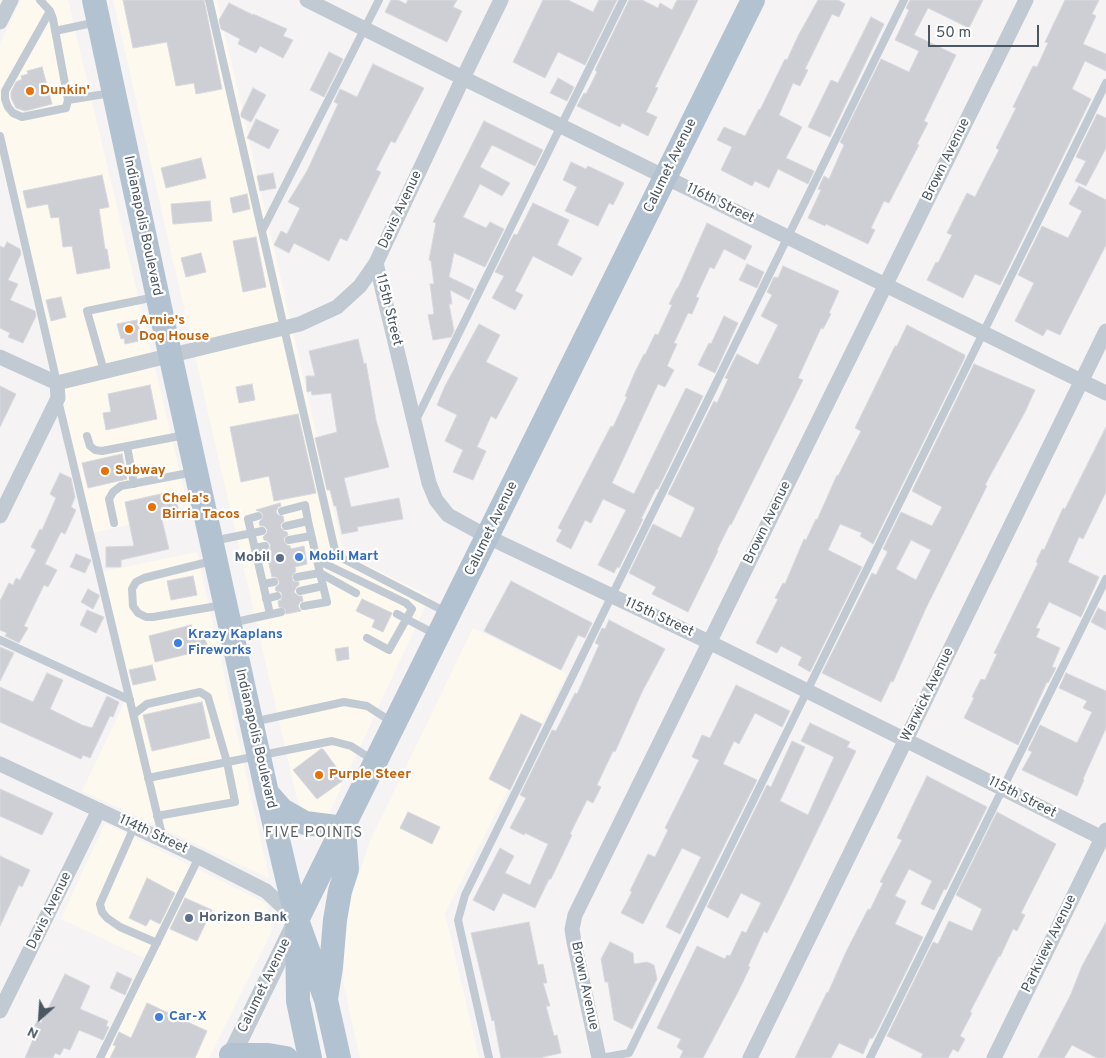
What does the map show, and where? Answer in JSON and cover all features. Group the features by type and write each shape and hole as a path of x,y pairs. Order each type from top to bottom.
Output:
{"main road":[{"name":"Calumet Avenue","path":"298,920 753,0"},
{"name":"Indianapolis Boulevard","path":"96,11 187,435 267,793 298,920 326,1000 338,1058"},
{"path":"267,793 282,810 305,822 344,828 347,869 340,891 335,920 326,1000"},
{"name":"Indianapolis Boulevard","path":"298,920 298,1001 310,1058"},
{"path":"230,1056 268,1055 286,1058"}],"street":[{"path":"0,22 11,0"},
{"name":"116th Street","path":"307,0 462,78 1106,393"},
{"name":"Davis Avenue","path":"170,354 300,324 337,308 360,286 376,263 462,78 501,0"},
{"name":"Brown Avenue","path":"600,1058 574,942 572,929 575,915 1026,0"},
{"name":"115th Street","path":"376,263 429,483 436,500 448,515 488,537 709,642 1004,789 1105,836"},
{"name":"Warwick Avenue","path":"750,1058 1106,331"},
{"path":"0,516 57,391 104,371 170,354"},
{"path":"0,357 57,391"},
{"name":"114th Street","path":"0,764 199,857 266,891 298,920"},
{"name":"Davis Avenue","path":"0,1012 99,810"},
{"name":"Parkview Avenue","path":"994,1058 1105,836"},
{"name":"Calumet Avenue","path":"230,1056 298,920"}],"lane":[{"path":"40,0 50,12 68,100 66,108 28,117 18,115 10,110 5,99 7,85 50,12"},
{"path":"209,0 336,554 450,614"},
{"path":"262,231 379,0"},
{"path":"415,422 623,0"},
{"path":"489,1058 458,920 465,896 904,0"},
{"path":"55,31 96,11"},
{"path":"600,1058 629,1052 1106,83"},
{"path":"68,100 113,92"},
{"path":"0,136 57,391 163,840"},
{"path":"104,371 87,311 157,296"},
{"path":"88,436 90,446 95,450 102,451 187,435"},
{"path":"128,446 134,484"},
{"path":"114,523 109,499 113,492 121,486 196,471"},
{"path":"282,511 305,505 327,602 304,606"},
{"path":"258,516 248,519 270,614"},
{"path":"286,526 308,521"},
{"path":"262,531 136,582 132,589 132,606 138,613 146,617 270,614 281,612"},
{"path":"289,540 311,536"},
{"path":"255,548 265,546"},
{"path":"317,560 406,603 412,609 390,650 367,638"},
{"path":"297,577 320,573 356,593"},
{"path":"870,1058 1106,579"},
{"path":"263,584 274,582"},
{"path":"300,591 323,586"},
{"path":"266,598 277,596"},
{"path":"397,614 439,636"},
{"path":"0,640 130,700"},
{"path":"134,714 147,704 200,692 208,697 227,762 235,802 157,816"},
{"path":"251,722 344,702 367,706 395,724"},
{"path":"148,778 332,741 351,746 376,762"},
{"path":"134,827 100,904 102,912 107,918 120,927 157,943"},
{"path":"100,1058 199,857"}],"shaded area":[{"path":"21,0 68,0 189,511 88,534 0,156 0,43"},
{"path":"113,0 217,0 344,554 430,596 329,814 316,816 304,813 297,799"},
{"path":"197,552 269,878 82,791 126,699 96,573"},
{"path":"473,628 567,674 445,913 479,1058 360,1058 343,982 345,915 369,843"},
{"path":"105,823 267,904 272,931 209,1058 95,1058 144,958 61,919"}],"building":[{"path":"123,0 204,0 222,89 196,94 194,83 176,86 167,42 133,48"},
{"path":"391,0 398,0 406,4 408,0 457,0 453,7 462,11 447,42 385,12"},
{"path":"543,0 568,0 593,12 599,0 617,0 585,65 558,52 545,78 513,62"},
{"path":"629,0 642,0 658,8 660,3 672,10 677,0 698,0 655,87 658,88 646,112 657,117 648,136 622,123 620,127 577,106 584,93 586,94 597,72 595,70"},
{"path":"818,0 838,0 845,4 839,17 832,14 805,69 808,70 800,86 793,83 779,115 802,127 786,158 814,171 808,184 778,169 769,188 755,181 752,186 721,170 732,147 717,140 724,127 745,136"},
{"path":"910,0 983,0 969,28 928,8 914,35 956,55 924,121 928,123 917,144 919,145 889,203 884,201 871,228 875,230 868,244 826,224 825,226 808,218 821,190 818,189 824,176 829,179 844,145 840,142 881,59 909,72 919,51 895,40 909,10 906,8"},
{"path":"1065,0 1099,0 1092,14 1096,16 1083,44 1106,54 1106,71 1085,61 1072,89 1091,99 1000,285 975,274 963,298 927,280 952,235 947,233 967,193 975,197 999,150 996,148 1016,108 1013,107 1033,66 1037,67 1048,43 1045,42"},
{"path":"229,3 287,29 283,36 293,40 283,58 260,46 256,53 238,44 240,39 221,29 219,20"},
{"path":"871,17 884,24 830,137 808,127 831,80 838,83"},
{"path":"329,52 343,59 324,97 310,90"},
{"path":"373,64 424,88 395,143 391,141 376,170 381,172 347,241 340,238 329,261 294,243 289,253 274,245 281,231 287,234 300,208 288,202 307,171 338,104 334,102 340,89 357,97"},
{"name":"Dunkin'","path":"42,67 52,104 25,111 16,108 11,98 11,92 16,82 22,79 21,76 28,74 27,71"},
{"path":"558,78 574,87 567,101 550,93"},
{"path":"253,88 266,95 251,122 241,117 241,113"},
{"path":"1097,114 1106,118 1106,148 1086,186 1075,181 1086,161 1076,157"},
{"path":"256,119 279,130 269,149 247,138"},
{"path":"484,121 543,150 535,166 492,145 480,167 510,183 502,196 480,184 463,217 486,228 490,222 504,229 485,267 454,253 449,277 474,289 469,300 450,290 452,304 449,304 454,331 451,337 433,340 428,315 434,314 430,284 434,284 431,261 429,260 436,223 433,222"},
{"path":"201,158 206,178 166,188 161,168"},
{"path":"571,162 586,169 588,166 624,183 613,205 609,203 598,226 565,211 577,187 563,180"},
{"path":"273,173 276,188 260,191 257,176"},
{"path":"102,175 109,207 99,209 110,268 77,274 72,246 63,247 59,217 51,218 48,204 27,208 23,191"},
{"path":"1079,186 1106,200 1106,245 1060,335 1047,329 1043,336 1015,321 1034,283 1018,275 1042,226 1068,238 1082,211 1069,204"},
{"path":"247,194 250,209 233,213 230,198"},
{"path":"210,201 212,221 173,224 171,204"},
{"path":"533,203 569,220 557,245 582,258 572,276 533,256 515,291 523,295 515,310 492,298 504,276 495,272 514,234 517,235"},
{"path":"707,223 752,246 745,260 724,249 714,269 710,267 696,297 699,298 692,314 688,313 674,343 677,344 667,366 674,370 665,387 658,384 612,483 634,494 686,388 703,396 658,489 656,489 641,519 643,519 619,568 617,567 614,573 598,565 626,510 603,499 591,523 585,520 571,549 556,541 562,530 558,528 611,426 613,427 644,354 655,334 658,335 672,305 669,304"},
{"path":"256,237 266,287 243,292 233,241"},
{"path":"7,242 20,249 21,254 8,280 18,284 10,300 35,311 36,316 23,343 8,337 10,333 0,328 0,246 4,248"},
{"path":"201,253 206,272 186,277 181,258"},
{"path":"747,264 764,272 757,288 739,280"},
{"path":"783,266 839,291 829,313 831,314 823,329 821,328 798,378 803,380 717,550 688,612 652,594 656,587 629,573 653,524 681,538 695,508 668,494 714,401 717,403 728,379 725,378 737,354 758,365 778,325 761,316 772,295 767,292 774,277 778,278"},
{"path":"61,297 66,317 51,321 46,300"},
{"path":"724,316 738,323 715,373 698,365 709,343 711,344"},
{"name":"Arnie's Dog House","path":"137,320 141,335 138,336 139,341 125,344 124,338 121,339 117,324"},
{"path":"479,324 500,335 486,362 518,378 496,419 491,416 477,447 486,451 473,480 453,472 463,450 445,441 457,415 437,405 445,386"},
{"path":"907,325 965,355 964,359 873,544 860,536 862,533 840,524 828,550 862,567 810,672 798,665 802,657 781,646 777,653 756,643 778,599 775,598 783,583 785,584 804,539 806,540 817,520 837,475 861,431 855,428"},
{"path":"358,339 364,364 366,363 376,420 389,467 344,478 351,507 399,498 403,519 357,527 358,531 342,534 336,506 334,506 330,490 327,490 315,438 337,432 331,393 312,395 311,391 307,392 306,376 315,376 309,351"},
{"path":"974,364 1035,390 985,485 987,486 926,608 893,682 891,681 881,702 822,673 872,573 876,575 887,553 883,549 901,512 932,526 942,507 912,491","holes":["911,540 931,550 916,580 896,569"]},
{"path":"252,384 255,400 239,403 236,387"},
{"path":"150,385 157,419 106,430 103,413 111,412 108,394"},
{"path":"0,386 16,394 0,427"},
{"path":"298,414 316,493 274,501 269,476 241,482 230,427"},
{"path":"1106,427 1106,492 1083,539 1079,537 1068,562 1099,577 1081,617 1049,602 1036,628 1040,629 1036,637 1060,648 1052,667 1056,668 1047,682 1018,745 964,718 981,679 985,680 997,654 994,653 1038,563 1036,562 1042,549 1044,550 1063,508 1065,509"},
{"name":"Subway","path":"122,454 127,479 88,488 82,463"},
{"path":"60,473 71,478 75,497 71,507 76,510 65,534 61,532 45,564 57,570 48,587 44,585 24,626 28,628 19,643 5,636 7,633 0,630 0,601 9,583 13,585 16,578 20,580 36,550 31,547 40,529 42,530 56,498 50,494"},
{"path":"174,491 179,512 161,516 169,549 121,560 121,567 106,567 106,547 134,546 125,502"},
{"name":"Mobil","path":"280,503 281,506 278,507 276,512 278,515 283,516 284,521 281,524 281,528 288,535 284,538 284,541 291,549 304,546 307,564 295,567 296,571 292,576 293,581 299,582 294,592 298,596 302,596 303,601 298,606 301,611 286,614 285,609 279,607 278,601 281,600 282,595 275,588 279,581 276,577 272,577 266,551 270,548 270,544 263,537 267,533 267,529 264,526 260,526 259,522 263,515 256,510"},
{"path":"76,554 91,560 85,573 70,567"},
{"path":"193,576 197,595 171,600 167,581"},
{"path":"511,581 592,623 585,638 578,635 561,670 484,631"},
{"path":"88,589 99,595 93,609 81,602"},
{"path":"362,599 392,613 383,632 372,627 375,620 356,611"},
{"path":"1098,608 1106,612 1106,630 1091,622"},
{"path":"87,610 104,617 96,633 80,625"},
{"path":"609,620 665,649 597,785 601,787 593,803 587,800 551,879 549,879 535,908 503,893 494,911 473,900 500,848 514,856 505,873 530,885 548,844 510,828 526,798 520,795 552,730 556,731 575,693 577,694 599,645 595,643 602,628 605,629"},
{"name":"Krazy Kaplans Fireworks","path":"191,625 194,635 203,632 208,649 155,662 149,636"},
{"path":"0,647 14,653 0,681"},
{"path":"348,647 349,659 337,661 335,649"},
{"path":"152,665 156,680 133,685 129,670"},
{"path":"47,673 63,680 50,709 82,725 92,728 107,696 119,702 113,717 110,716 90,758 83,755 81,759 0,722 0,687 33,702"},
{"path":"1066,673 1106,691 1106,728 1077,796 1022,770 1032,752 1028,750 1040,725 1077,743 1092,712 1083,708 1087,701 1059,688"},
{"path":"736,685 790,711 782,727 755,713 739,744 734,741 723,764 757,780 680,934 666,927 701,857 682,848 643,924 621,913 648,854 655,857 668,830 665,828 699,760 692,757 702,735 710,738"},
{"path":"202,702 210,738 152,751 143,715"},
{"path":"521,714 542,724 510,790 489,779"},
{"path":"810,723 850,742 847,747 856,751 767,933 764,931 739,990 703,1058 680,1058 683,1051 677,1047 681,1039 657,1028 697,946 725,959 727,955 730,956 742,931 746,933 761,903 741,893 728,918 707,907 767,785 771,787 792,741 805,747 780,801 808,815 834,757 801,741"},
{"name":"Purple Steer","path":"323,749 345,779 317,799 293,770"},
{"path":"927,776 987,807 946,890 944,889 934,910 921,904 932,881 909,869 895,896 906,901 895,924 923,937 877,1031 872,1039 870,1038 863,1054 839,1043 831,1058 795,1058 828,993 846,952 883,883 880,882 902,840 897,838"},
{"path":"0,789 53,813 42,835 0,816"},
{"path":"408,812 440,827 432,844 400,828"},
{"path":"997,812 1056,844 1021,913 1025,915 1017,931 1013,929 970,1012 972,1013 960,1036 965,1039 958,1052 953,1049 948,1058 921,1058 923,1054 887,1036 933,942 938,944 949,921 972,931 982,909 956,895"},
{"path":"0,856 30,870 22,887 19,885 0,926"},
{"path":"147,878 175,893 160,924 150,919 146,926 129,918"},
{"name":"Horizon Bank","path":"185,898 212,910 197,941 170,929"},
{"path":"529,922 538,965 543,964 547,983 543,983 550,1006 546,1006 554,1036 557,1035 561,1053 539,1058 501,1058 494,1020 492,1021 471,933"},
{"path":"1106,922 1106,1058 1097,1058 1072,1045 1064,1058 1038,1058 1071,994 1082,966"},
{"path":"610,942 633,953 634,964 647,962 654,965 657,979 632,1029 614,1020 608,982 605,982 601,959"},
{"path":"117,972 132,979 125,995 110,988"},
{"path":"65,974 90,986 80,1009 108,1021 106,1026 109,1027 103,1040 79,1030 70,1050 64,1048 60,1055 55,1053 53,1058 25,1058 35,1035 31,1033 37,1021 41,1023"},
{"name":"Car-X","path":"147,1003 207,1031 195,1058 110,1058 116,1046 113,1045 119,1032 131,1038"}],"place":[{"name":"Dunkin'","path":"30,91"},
{"name":"Arnie's Dog House","path":"129,329"},
{"name":"Subway","path":"105,471"},
{"name":"Chela's Birria Tacos","path":"152,507"},
{"name":"Mobil Mart","path":"299,557"},
{"name":"Mobil","path":"280,558"},
{"name":"Krazy Kaplans Fireworks","path":"178,643"},
{"name":"Purple Steer","path":"319,775"},
{"name":"Horizon Bank","path":"189,918"},
{"name":"Car-X","path":"159,1017"}],"district":[{"name":"FIVE POINTS","path":"314,834"}]}
